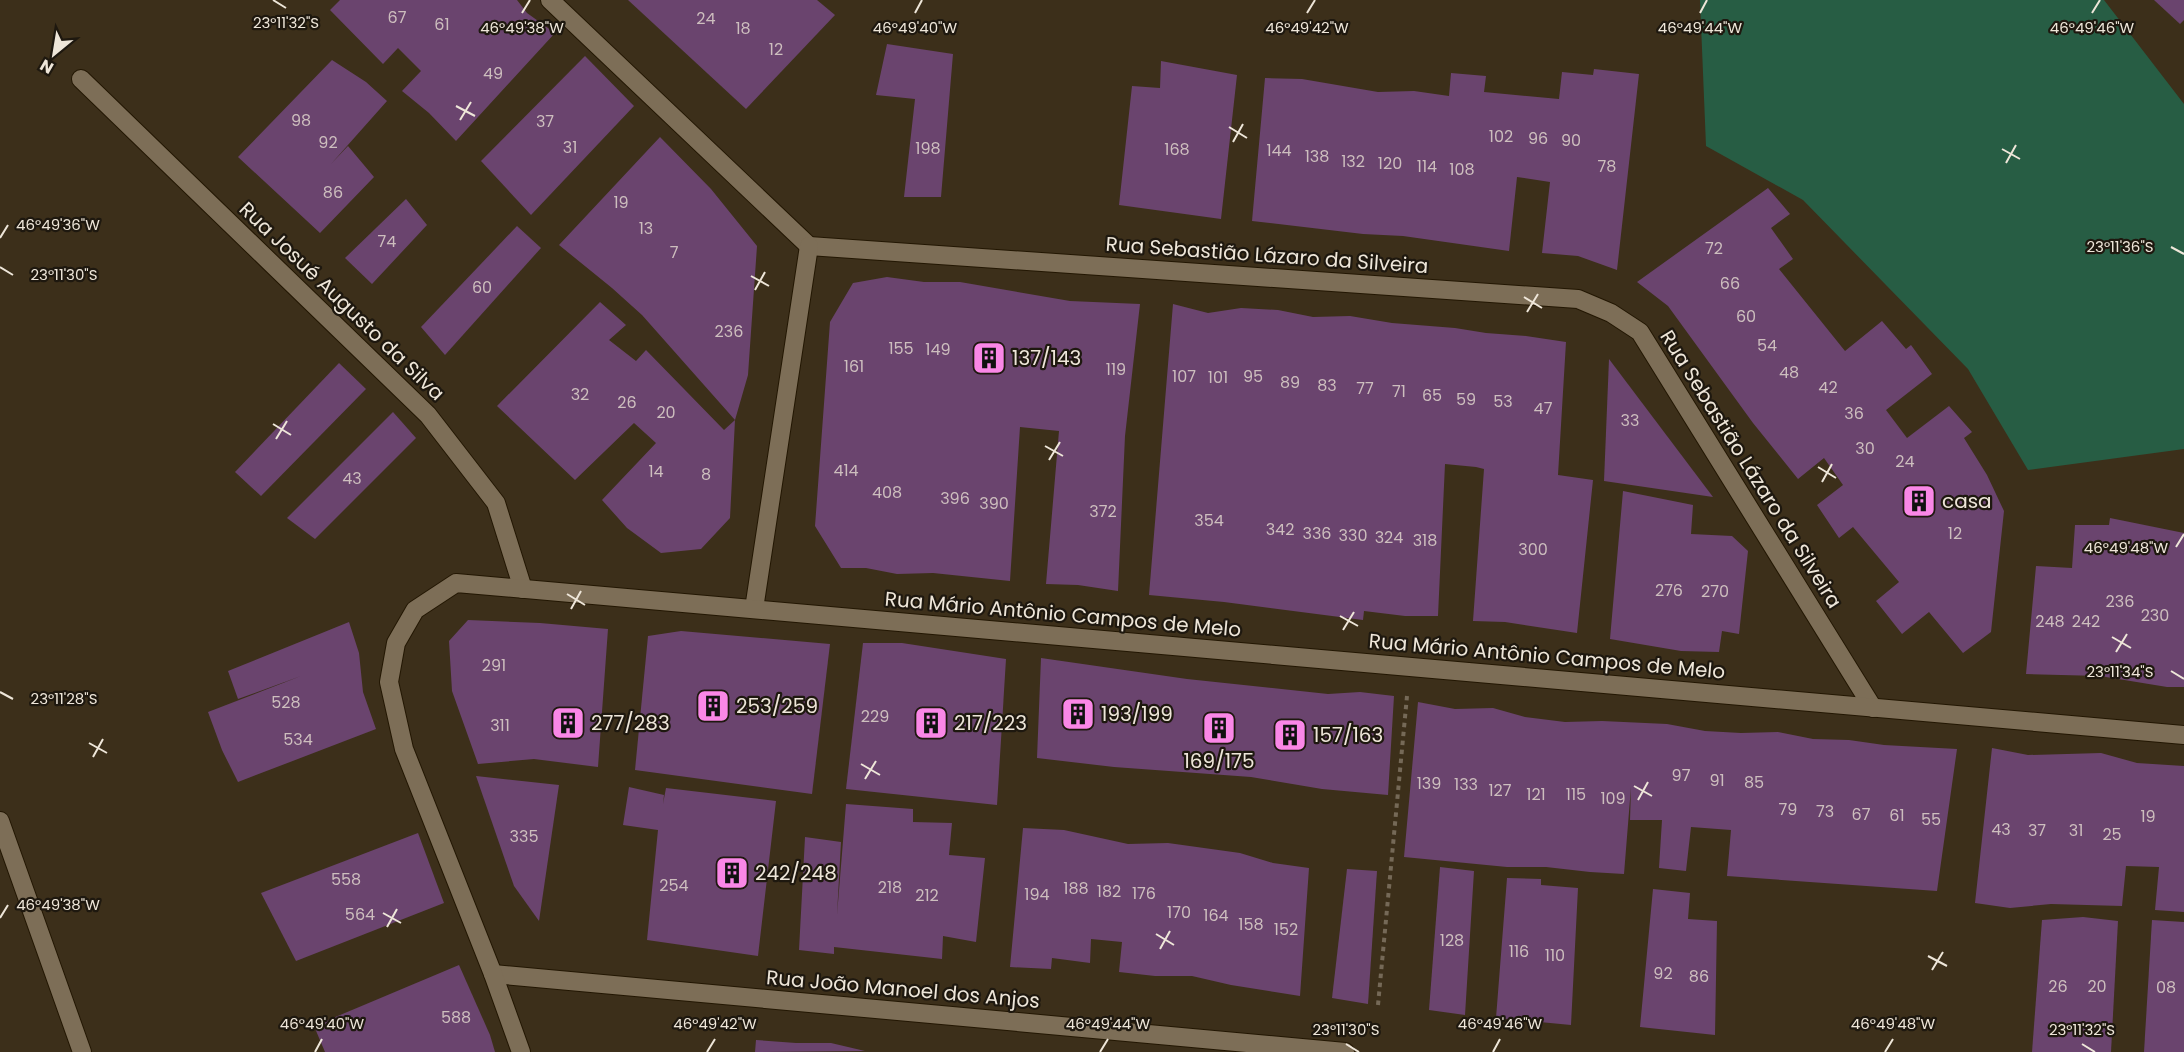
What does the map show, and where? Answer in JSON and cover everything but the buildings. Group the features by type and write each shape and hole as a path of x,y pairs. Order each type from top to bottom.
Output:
{"street":[{"path":"550,0 810,246 754,609"},
{"name":"Rua Josué Augusto da Silva","path":"81,79 428,415 495,503 523,589"},
{"name":"Rua Sebastião Lázaro da Silveira","path":"810,246 1578,299 1611,313 1640,332 1873,708"},
{"name":"Rua Mário Antônio Campos de Melo","path":"521,1052 493,974 404,749 389,682 396,643 415,610 456,583 2184,735"},
{"path":"0,820 82,1052"},
{"name":"Rua João Manoel dos Anjos","path":"493,974 1345,1052"}],"path":[{"path":"1378,1005 1407,696"}],"green space":[{"path":"1700,0 2104,0 2184,104 2184,449 2028,470 1968,369 1803,200 1706,146"}],"place":[{"name":"137/143","path":"989,358"},
{"name":"casa","path":"1919,501"},
{"name":"253/259","path":"713,706"},
{"name":"193/199","path":"1078,714"},
{"name":"277/283","path":"568,723"},
{"name":"217/223","path":"931,723"},
{"name":"169/175","path":"1219,728"},
{"name":"157/163","path":"1290,735"},
{"name":"242/248","path":"732,873"}]}
